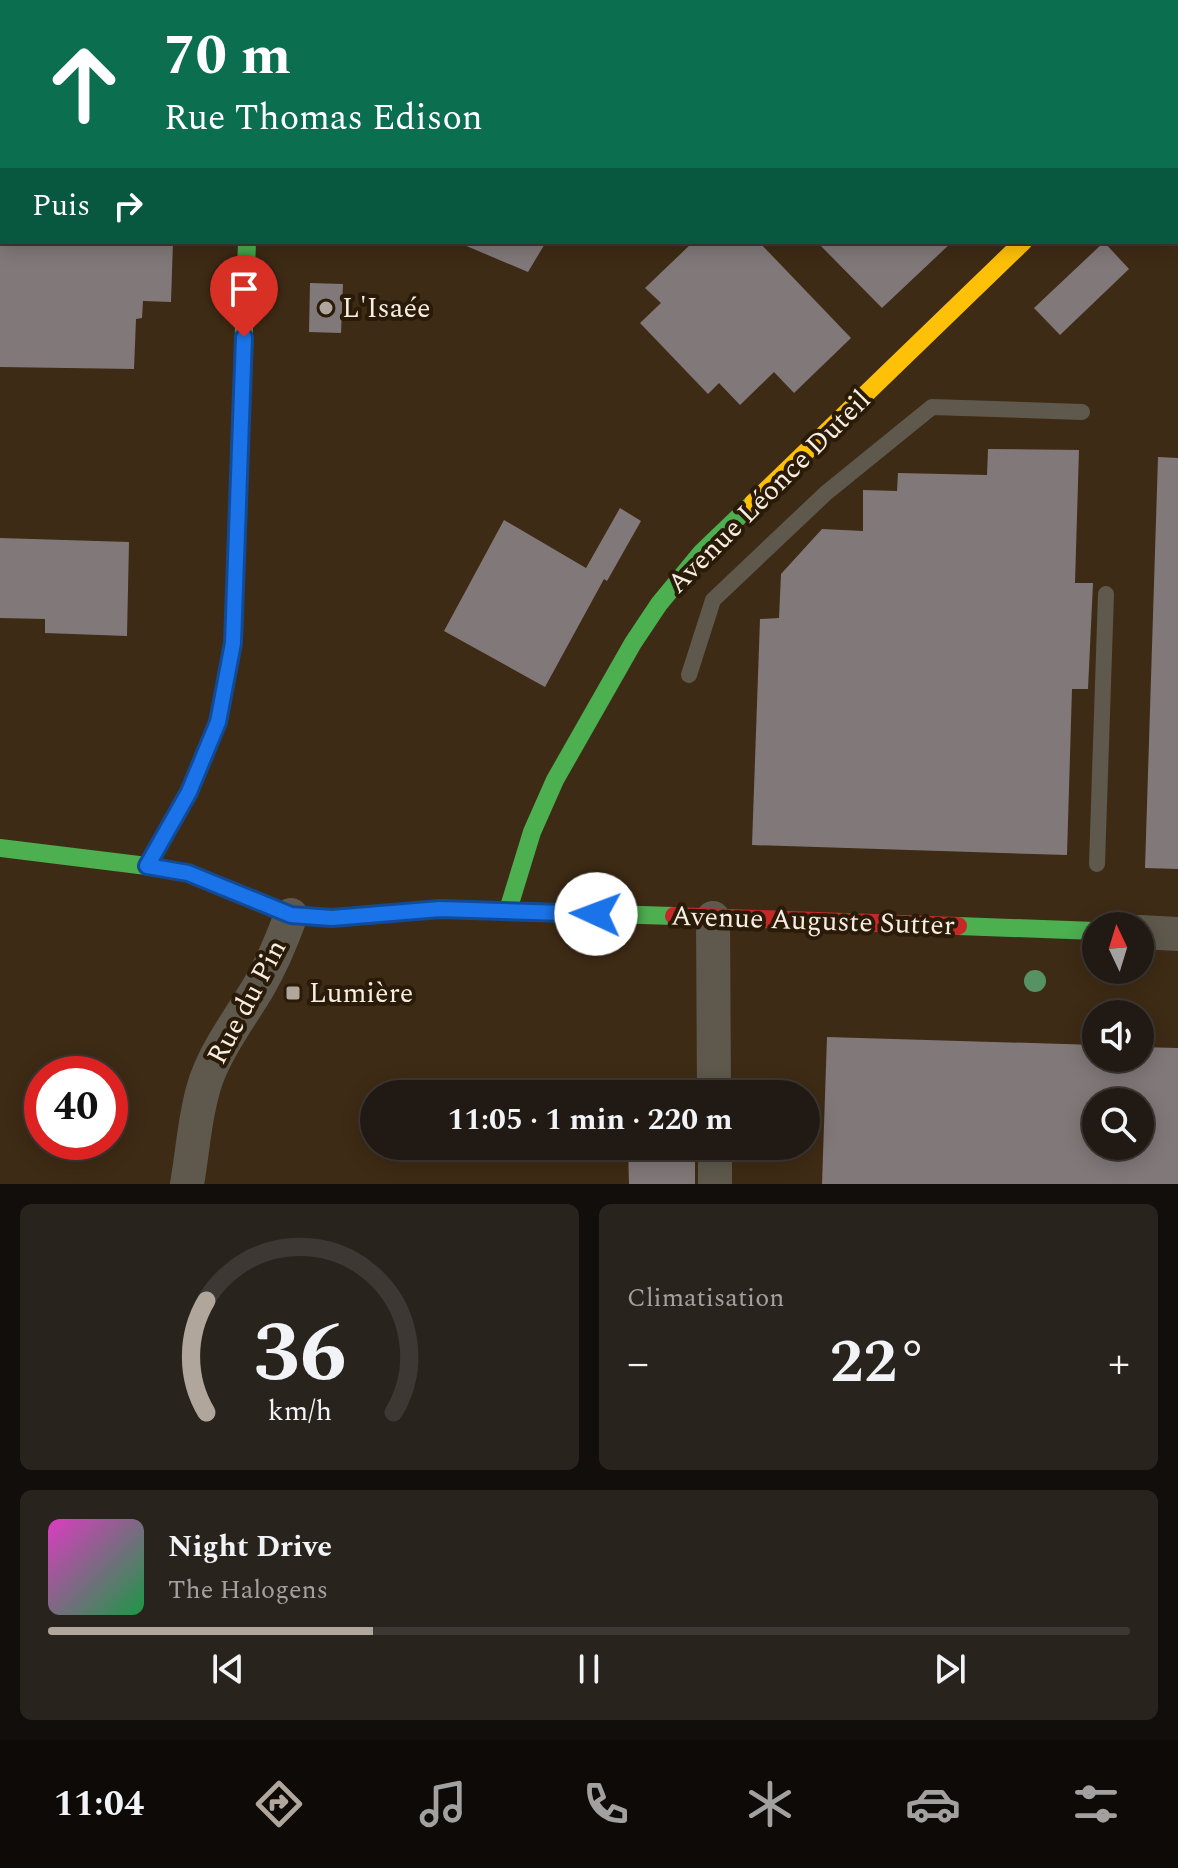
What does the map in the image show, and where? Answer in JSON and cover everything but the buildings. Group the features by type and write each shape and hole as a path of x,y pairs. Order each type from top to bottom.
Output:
{"street":[{"path":"147,866 189,792 218,722 233,643 247,244"},
{"name":"Avenue Léonce Duteil","path":"508,910 532,832 555,780 624,658 659,604 701,553 1021,244"},
{"name":"Avenue Auguste Sutter","path":"0,848 188,873 291,915 332,918 440,909 508,910 1082,931"},
{"name":"Rue du Pin","path":"187,1184 206,1081 219,1051 276,954 291,915"},
{"path":"713,918 714,1080"},
{"path":"1154,933 1178,934"},
{"path":"715,1160 715,1184"}],"lane":[{"path":"689,675 713,600 826,493 932,407 1082,412"},
{"path":"1097,864 1106,594"}],"shaded area":[{"path":"0,244 1178,244 1178,1184 0,1184"}],"traffic: fast":[{"path":"147,866 189,792 218,722 233,643 247,244"},
{"path":"508,910 532,832 555,780 633,643 659,604 701,553 753,503"},
{"path":"0,848 188,873 291,915 332,918 440,909 674,916"},
{"path":"958,926 1082,930"}],"traffic: slow":[{"path":"753,503 1021,244"}],"traffic: jam":[{"path":"674,916 958,926"}],"place":[{"name":"L'Isaée","path":"326,308"},
{"name":"Lumière","path":"293,993"}],"route":[{"path":"244,337 233,643 218,722 189,792 147,866 188,873 291,915 332,918 440,909 596,914"}]}
